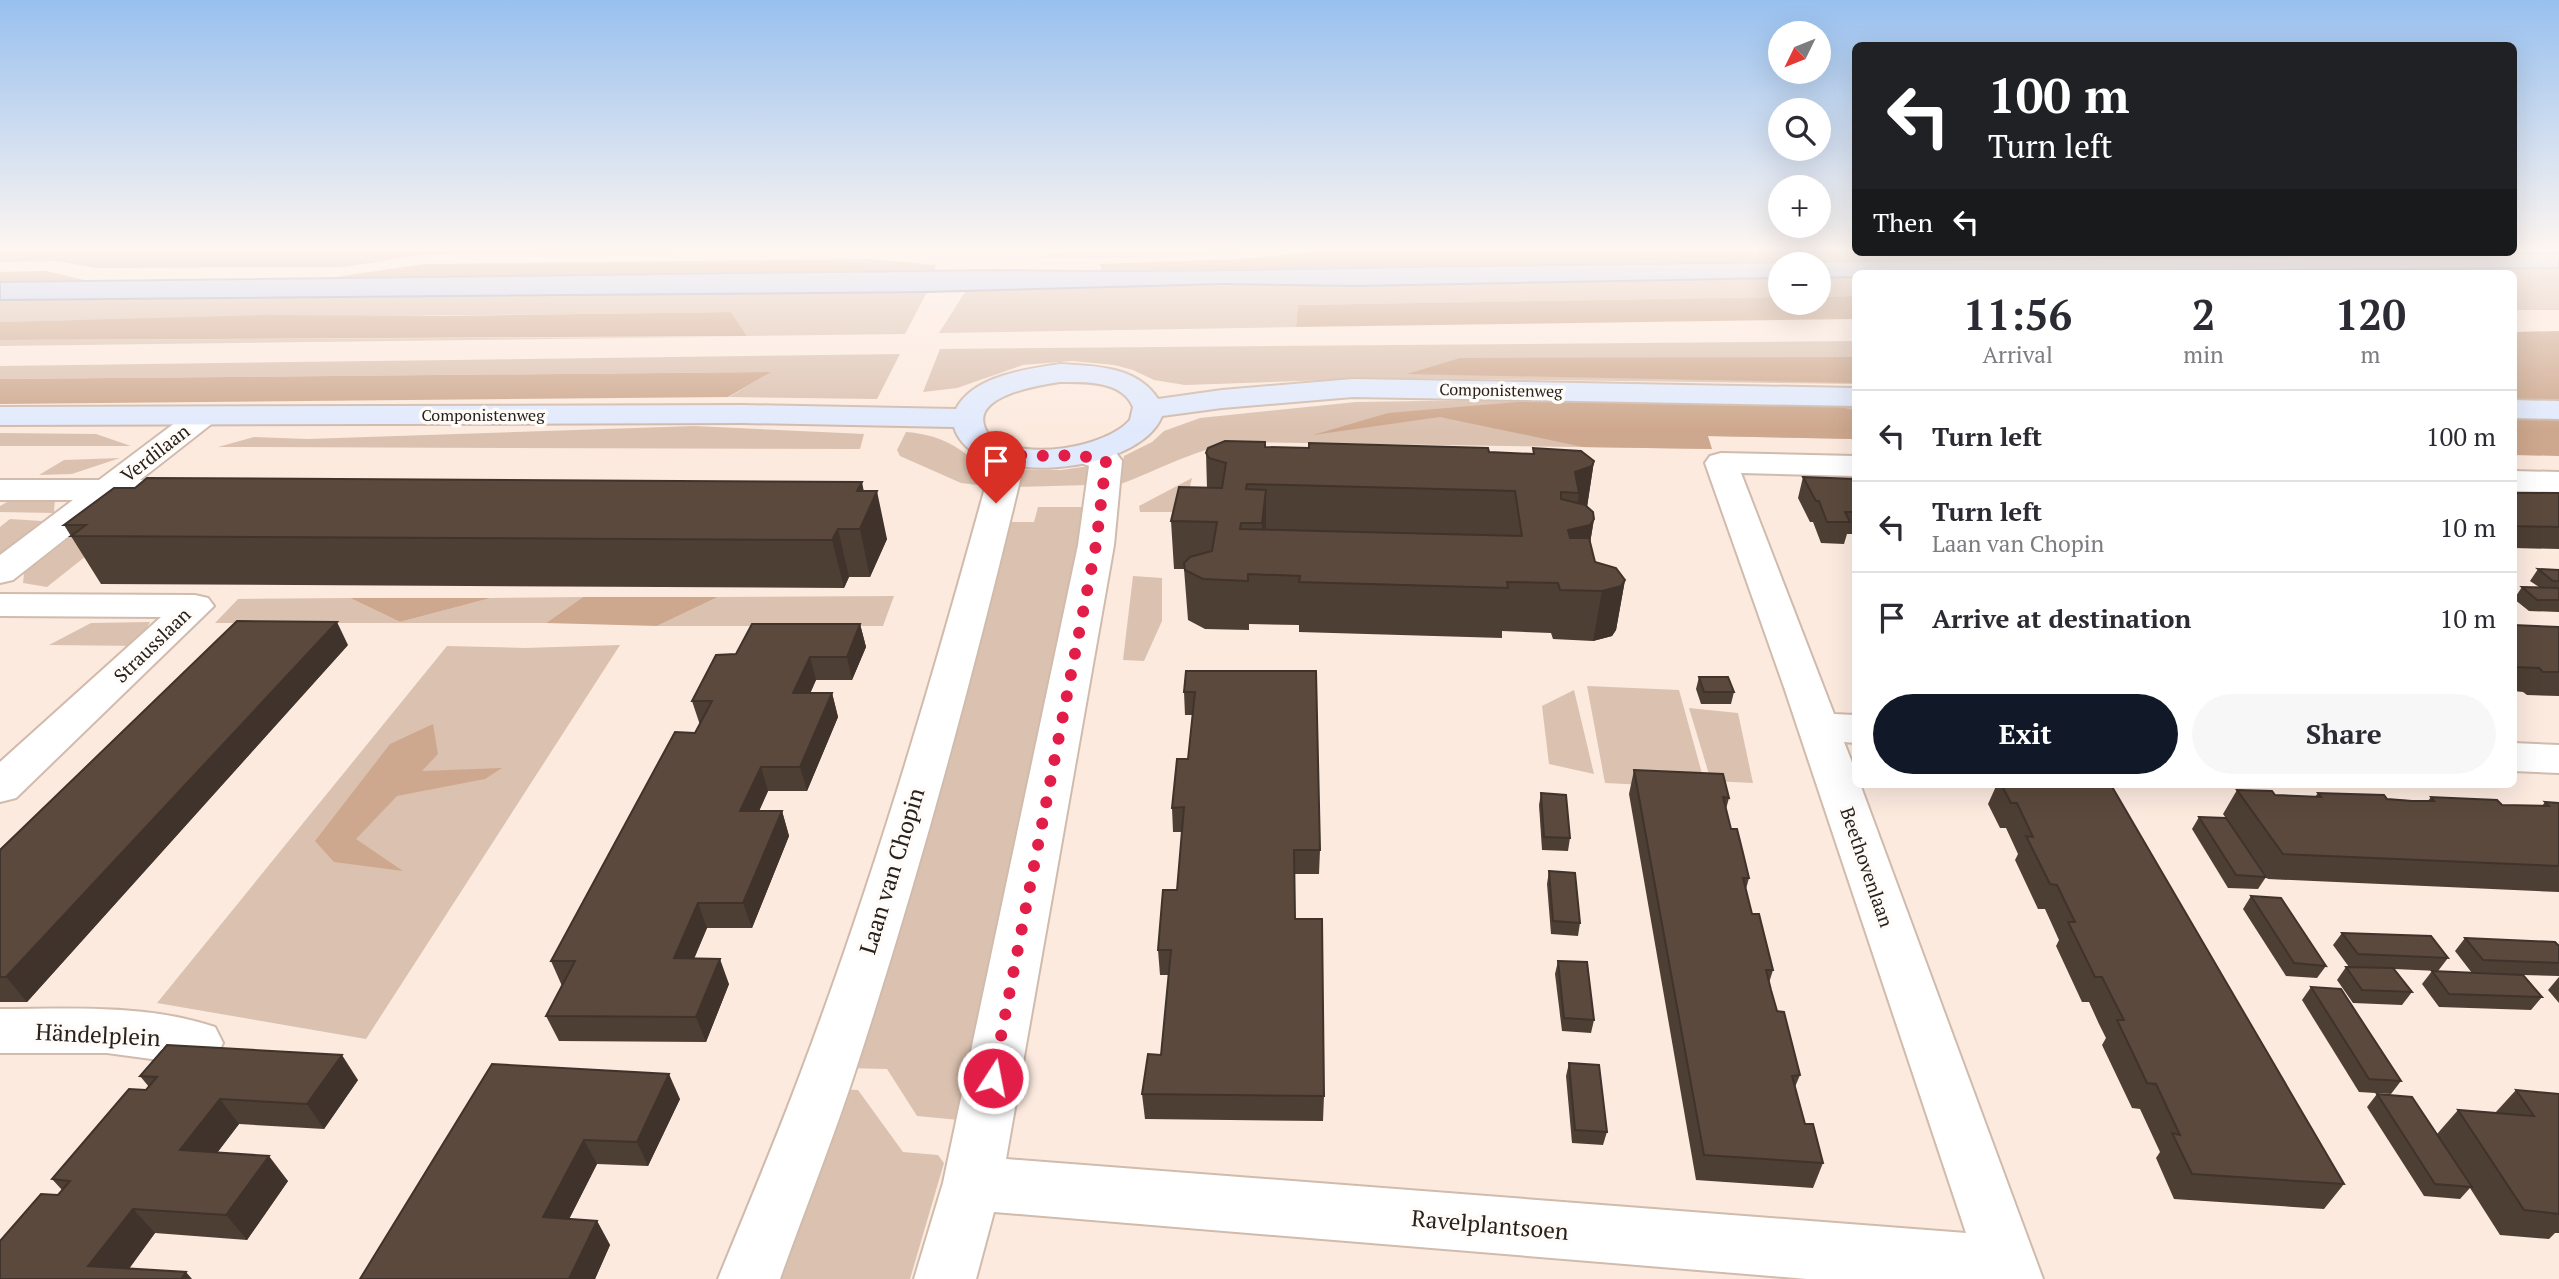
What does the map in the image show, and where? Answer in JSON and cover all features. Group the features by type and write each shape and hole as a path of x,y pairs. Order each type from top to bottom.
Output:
{"main road":[{"path":"1060,373 1111,378 1137,391 1144,397 1149,409 1145,422 1133,435 1113,446 1087,454 1035,458 1010,454 976,440 968,429 967,418 973,405 988,393 1008,383 1060,373"},
{"name":"Componistenweg","path":"1149,409 1222,399 1353,387 1852,397"},
{"path":"2517,409 2559,410"},
{"name":"Componistenweg","path":"0,416 743,414 967,418"}],"street":[{"name":"Verdilaan","path":"106,491 203,416"},
{"name":"Laan van Chopin","path":"749,1279 828,1072 896,867 975,592 1010,454"},
{"path":"945,1279 972,1183 1096,545 1106,461 1087,454"},
{"name":"Beethovenlaan","path":"1852,466 1721,464 1837,728 1852,775"},
{"path":"2517,481 2559,482"},
{"name":"Verdilaan","path":"0,489 189,490"},
{"path":"0,572 106,491"},
{"name":"Strausslaan","path":"0,605 195,606 0,787"},
{"path":"2517,757 2559,759"},
{"name":"Beethovenlaan","path":"1856,788 2010,1272"},
{"name":"Händelplein","path":"0,1031 107,1031 196,1043"},
{"name":"Ravelplantsoen","path":"972,1183 2010,1272"}],"shaded area":[{"path":"0,311 917,311 905,334 747,336 731,312 0,322"},
{"path":"953,311 1297,311 1296,327 939,333"},
{"path":"1297,311 1768,311 1768,315 1831,315 1831,311 1852,311 1852,319 1296,327"},
{"path":"731,312 747,336 0,340 0,322 262,315 444,316"},
{"path":"2559,331 2559,456 2517,455 2517,332"},
{"path":"714,337 0,346 0,340"},
{"path":"1852,341 1852,384 1383,378 1185,385 1154,380 1114,365 1072,361 1023,365 957,388 923,392 940,349"},
{"path":"900,354 877,399 729,397 770,372 0,379 0,366"},
{"path":"1852,357 1852,383 1407,374 1460,358"},
{"path":"771,372 728,397 0,404 0,379"},
{"path":"1553,399 1852,405 1852,439 1703,436 1712,449 1240,442 1191,455 1118,485 1124,456 1152,442 1164,431 1200,418 1356,402"},
{"path":"1553,399 1813,402 1852,409 1852,439 1708,436 1712,449 1583,447 1440,417 1313,435 1388,413"},
{"path":"694,426 864,434 860,449 218,447 254,437 307,439"},
{"path":"906,432 931,436 966,454 982,474 986,486 961,483 900,456 897,450"},
{"path":"0,433 96,434 131,446 0,446"},
{"path":"120,458 72,474 39,475 64,460"},
{"path":"1089,466 1089,485 1012,487 1018,470 1061,470"},
{"path":"1192,478 1184,512 1140,512 1139,506"},
{"path":"14,498 55,498 54,513 0,512 0,506"},
{"path":"1038,507 1087,507 959,1120 917,1116 887,1069 846,1068 1005,522 1034,522"},
{"path":"10,519 42,521 0,554 0,527"},
{"path":"92,521 130,521 47,587 23,583 24,573"},
{"path":"1133,576 1162,578 1162,621 1144,661 1123,660"},
{"path":"894,596 883,626 657,626 718,597"},
{"path":"583,597 546,623 215,623 238,599 350,598 400,622 491,598"},
{"path":"583,597 718,597 657,626 546,623"},
{"path":"350,598 491,598 400,622"},
{"path":"150,622 138,646 49,645 91,623"},
{"path":"620,645 366,1039 157,1003 447,646 525,648"},
{"path":"1587,686 1679,690 1706,788 1605,783"},
{"path":"1574,690 1594,774 1549,764 1542,706"},
{"path":"1689,708 1738,713 1753,783 1711,781"},
{"path":"433,724 438,754 422,771 502,768 485,779 397,796 356,839 403,871 334,862 315,841 390,744"},
{"path":"839,1089 858,1090 903,1152 938,1155 944,1163 910,1279 768,1279"}],"building":[{"path":"1225,441 1265,442 1265,447 1309,448 1309,443 1488,448 1489,452 1534,454 1533,448 1581,451 1594,461 1592,466 1575,472 1579,493 1561,492 1561,499 1585,505 1593,512 1594,519 1590,525 1568,530 1570,538 1589,538 1595,562 1616,568 1625,580 1621,586 1602,591 1560,590 1558,583 1507,582 1508,588 1299,582 1300,576 1248,574 1248,581 1203,579 1185,570 1184,563 1190,557 1212,551 1217,522 1171,521 1179,487 1222,488 1226,463 1209,458 1206,453 1208,448","holes":["1247,484 1515,491 1522,536 1240,529 1241,523 1262,523 1266,490 1246,489"]},
{"path":"1803,477 1852,479 1852,512 1845,512 1850,522 1827,522 1819,501 1816,501"},
{"path":"147,478 862,482 857,491 877,491 860,529 838,529 832,540 71,536 86,525 64,525 114,488 135,488"},
{"path":"2517,493 2559,493 2559,527 2517,526"},
{"path":"2538,569 2559,570 2559,581 2553,581"},
{"path":"2522,587 2559,588 2559,600 2537,600"},
{"path":"237,621 337,622 6,977 0,977 0,850"},
{"path":"752,624 860,624 847,657 810,657 793,693 832,693 800,767 761,767 740,811 782,811 743,903 698,903 674,958 720,959 696,1017 546,1016 575,961 551,961 675,732 695,733 712,701 692,701 716,655 736,654"},
{"path":"2517,625 2559,627 2559,672 2543,672 2539,668 2517,667"},
{"path":"1186,671 1316,671 1320,850 1294,850 1295,919 1322,919 1324,1096 1142,1094 1148,1054 1161,1055 1171,950 1158,950 1163,890 1177,890 1184,807 1172,808 1177,759 1188,759 1195,692 1184,692"},
{"path":"1699,677 1728,677 1734,692 1704,692"},
{"path":"1634,770 1723,774 1729,798 1723,797 1731,829 1737,829 1743,853 1749,878 1743,878 1752,914 1759,914 1773,970 1766,970 1771,990 1777,1011 1784,1012 1800,1075 1792,1076 1805,1124 1813,1124 1823,1163 1704,1155"},
{"path":"2003,788 2113,788 2344,1184 2192,1174 2172,1133 2180,1135 2156,1084 2147,1083 2117,1020 2124,1020 2102,977 2095,977 2068,922 2075,922 2057,885 2050,884 2026,836 2033,837 2017,803 2011,803"},
{"path":"2237,790 2321,797 2318,793 2384,795 2387,799 2412,801 2434,801 2431,797 2497,800 2502,805 2549,806 2545,802 2559,803 2559,866 2283,854"},
{"path":"1541,793 1566,795 1570,838 1544,837"},
{"path":"2199,817 2226,818 2266,877 2236,875"},
{"path":"1549,871 1575,873 1580,923 1553,921"},
{"path":"2251,896 2281,898 2326,966 2294,963"},
{"path":"2342,933 2431,936 2448,958 2358,954"},
{"path":"2465,938 2555,942 2559,946 2559,963 2483,960"},
{"path":"1558,961 1587,962 1594,1020 1564,1018"},
{"path":"2346,967 2393,968 2412,992 2362,990"},
{"path":"2432,971 2523,975 2542,997 2449,994"},
{"path":"2311,987 2341,989 2401,1081 2369,1079"},
{"path":"167,1045 342,1055 307,1104 220,1099 180,1150 269,1156 226,1215 133,1209 88,1266 186,1272 181,1279 0,1279 0,1241 41,1194 58,1195 70,1181 52,1179 129,1089 146,1090 157,1077 140,1076"},
{"path":"1569,1063 1599,1065 1607,1132 1575,1130"},
{"path":"492,1064 669,1074 637,1142 584,1140 543,1217 597,1221 569,1279 360,1279"},
{"path":"2516,1090 2559,1094 2559,1214 2524,1210 2458,1110 2534,1116"},
{"path":"2377,1094 2412,1097 2472,1187 2435,1184"}],"route":[{"path":"993,1078 1096,545 1106,461 1087,454 1061,458 1010,454 996,503"}]}
